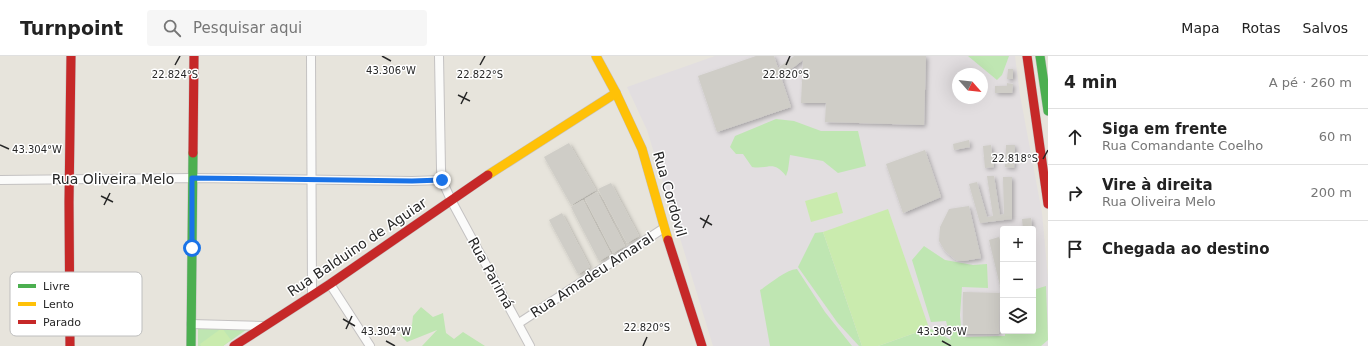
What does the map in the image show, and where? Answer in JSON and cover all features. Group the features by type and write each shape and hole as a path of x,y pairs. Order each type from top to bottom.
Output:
{"main road":[{"path":"70,272 71,56"},
{"path":"191,346 194,56"},
{"name":"Rua Cordovil","path":"596,56 616,93 642,149 664,228 702,346"},
{"path":"1027,56 1048,204"},
{"path":"1040,56 1048,111"},
{"name":"Rua Balduino de Aguiar","path":"234,346 330,284 451,200 616,93"},
{"path":"70,336 70,346"}],"street":[{"path":"311,56 312,295"},
{"path":"439,56 442,180"},
{"name":"Rua Oliveira Melo","path":"0,180 192,178 442,180"},
{"name":"Rua Parimá","path":"442,180 451,200 519,323 530,346"},
{"name":"Rua Amadeu Amaral","path":"519,323 664,228"},
{"path":"330,284 370,346"},
{"path":"191,324 263,326"}],"shaded area":[{"path":"715,56 1015,56 1020,95 1042,213 1048,278 1048,346 713,346 647,130 627,87"}],"green space":[{"path":"968,56 1009,56 1002,75 997,80 988,73 988,68 982,68"},
{"path":"776,119 794,121 821,131 858,131 866,166 838,173 823,161 790,155 786,176 774,166 758,168 752,167 743,154 736,154 730,147 735,136"},
{"path":"837,192 843,213 811,222 805,201"},
{"path":"888,209 929,328 878,346 862,346 823,232"},
{"path":"823,232 862,346 859,346 837,322 798,267 815,233"},
{"path":"924,246 945,260 973,265 987,264 988,288 962,287 960,315 962,337 1005,336 1005,334 1036,334 1036,289 1046,286 1048,340 1041,346 878,346 929,328 951,340 946,321 931,322 912,260"},
{"path":"797,269 825,312 852,346 770,346 760,290 788,272"},
{"path":"421,307 433,317 443,313 446,333 454,339 463,332 485,346 422,346 437,330 407,342 400,335 412,325 413,316"},
{"path":"198,328 249,328 223,346 198,346"},
{"path":"222,328 231,340 223,346 201,346 200,344"}],"building":[{"path":"756,56 774,56 778,68 794,56 926,56 924,125 825,122 826,103 801,103 803,60 781,77 791,107 717,132 698,76"},
{"path":"1008,69 1013,69 1013,79 1007,79"},
{"path":"1007,83 1013,84 1012,93 995,93 995,86 1007,86"},
{"path":"969,140 970,147 954,150 953,144"},
{"path":"569,143 596,190 571,205 544,157"},
{"path":"991,145 994,167 985,168 983,146"},
{"path":"1006,145 1015,145 1014,168 1005,167"},
{"path":"925,150 941,197 903,213 886,164"},
{"path":"987,176 994,176 1000,215 1004,214 1003,177 1012,177 1012,219 980,223 969,184 977,182 987,217 993,216"},
{"path":"611,183 639,236 627,243 598,189"},
{"path":"597,192 625,246 613,253 585,199"},
{"path":"583,200 611,254 599,261 571,207"},
{"path":"969,206 981,258 963,261 956,260 945,251 939,241 940,227 949,209"},
{"path":"562,213 590,267 578,274 549,220"},
{"path":"1031,218 1032,226 1023,226 1022,219"},
{"path":"999,237 1000,241 1000,286 989,240"},
{"path":"963,292 1000,293 999,334 963,334"}],"traffic: fast":[{"path":"1040,56 1048,111"},
{"path":"191,346 193,153"}],"traffic: slow":[{"path":"596,56 616,93 642,149 668,240"},
{"path":"488,175 616,93"}],"traffic: jam":[{"path":"69,272 71,56"},
{"path":"193,153 194,56"},
{"path":"1027,56 1048,204"},
{"path":"234,346 330,284 488,175"},
{"path":"668,240 702,346"},
{"path":"70,336 70,346"}],"route":[{"path":"192,248 192,178 412,181 442,180"}]}
